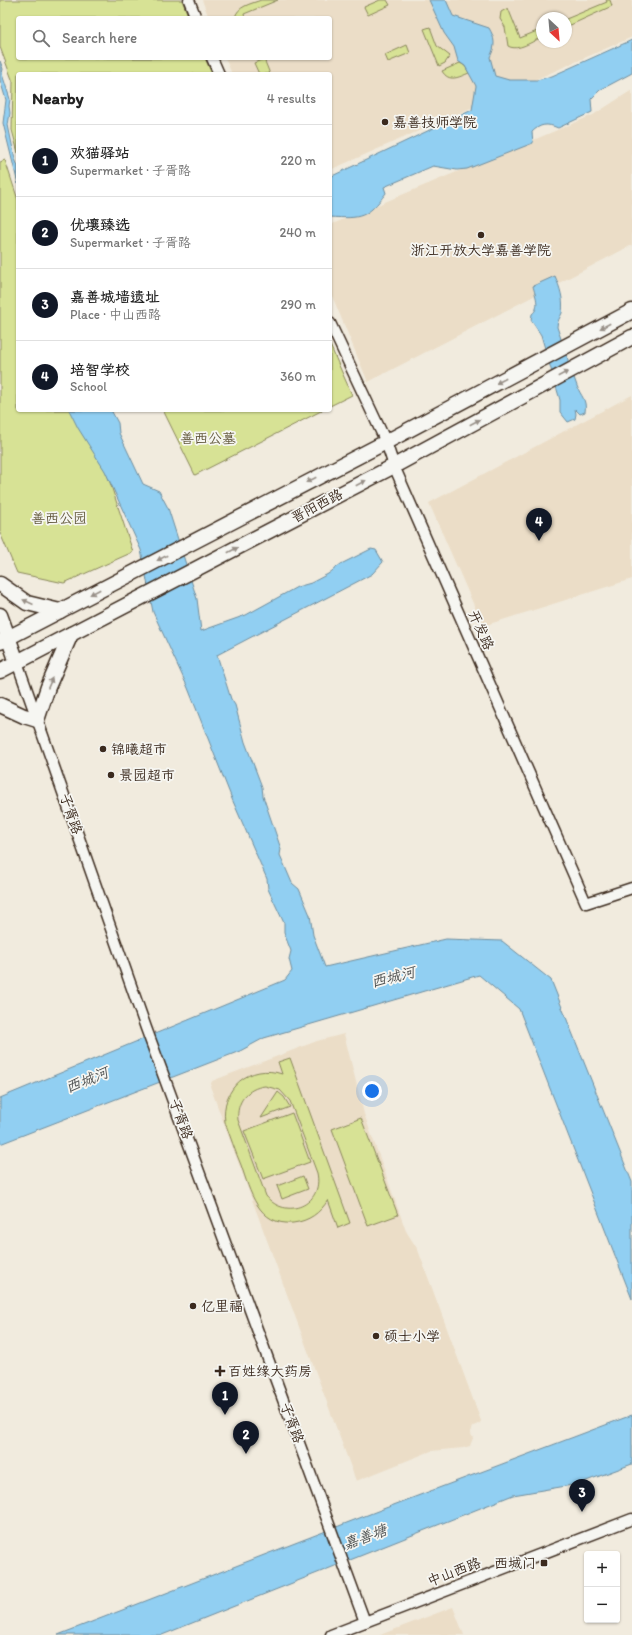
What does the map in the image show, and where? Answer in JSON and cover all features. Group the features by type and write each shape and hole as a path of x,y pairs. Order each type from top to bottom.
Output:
{"main road":[{"name":"晋阳西路","path":"4,640 386,442 632,311"},
{"name":"晋阳西路","path":"0,671 394,466 632,337"},
{"path":"0,584 27,603 60,611"},
{"name":"子胥路","path":"0,615 4,640 17,662"},
{"path":"0,705 24,716 38,720 48,686 71,634"}],"street":[{"path":"189,0 195,16"},
{"path":"213,60 218,72"},
{"name":"开发路","path":"332,327 386,442 394,466 586,903 632,888"},
{"name":"子胥路","path":"17,662 146,1028 365,1622"},
{"name":"中山西路","path":"331,1635 632,1519"}],"shaded area":[{"name":"嘉善技师学院","path":"202,0 632,0 632,37 332,169 332,72 231,72 226,60 332,60 332,16 208,16"},
{"name":"浙江开放大学嘉善学院","path":"632,90 632,245 368,382 332,296 332,224 593,115"},
{"path":"632,395 632,579 483,626 429,503"},
{"name":"硕士小学","path":"344,1034 364,1114 406,1231 418,1250 481,1421 479,1424 472,1427 470,1432 473,1438 470,1446 431,1451 356,1481 210,1086 212,1081 317,1041"},
{"path":"453,1607 464,1635 380,1635"}],"green space":[{"path":"0,0 182,0 188,16 16,16 16,60 206,60 211,72 16,72 16,145 12,130 13,82 0,47"},
{"path":"261,0 278,0 244,14 244,16 236,16 241,8"},
{"path":"380,0 387,0 390,5 368,15 364,7"},
{"path":"606,0 610,0 612,6 572,24 572,17 607,2"},
{"path":"508,8 520,38 536,31 536,40 521,47 512,48 508,46 505,27 500,19 501,12"},
{"path":"430,27 437,46 450,56 445,63 439,66 424,29"},
{"path":"407,45 410,53 388,62 385,55"},
{"path":"264,60 269,72 258,72 254,63"},
{"path":"460,63 465,66 469,73 451,78 445,75 442,71"},
{"name":"善西公园","path":"5,160 16,194 16,412 87,412 133,552 64,583 17,573 0,533 0,162"},
{"path":"332,350 352,395 332,405"},
{"name":"善西公墓","path":"164,412 319,412 195,475"},
{"path":"290,1058 350,1223 338,1228 328,1200 314,1216 299,1222 281,1222 271,1219 264,1213 252,1196 225,1122 227,1099 232,1089 249,1075 259,1072 282,1074 278,1062","holes":["265,1086 280,1090 290,1101 317,1173 318,1184 315,1194 302,1206 293,1208 274,1204 266,1196 238,1120 239,1107 244,1097 248,1093 259,1087"]},
{"path":"278,1092 284,1097 290,1107 261,1118"},
{"path":"292,1113 310,1162 263,1179 244,1131"},
{"path":"361,1118 398,1215 368,1226 332,1129"},
{"path":"303,1176 308,1189 282,1199 277,1186"}],"water":[{"path":"429,0 446,0 453,16 489,28 493,35 494,42 490,57 495,76 509,80 537,80 552,76 632,40 632,73 600,90 591,99 592,112 558,128 550,125 544,125 535,129 532,132 533,143 467,169 457,170 433,166 384,187 386,193 374,208 368,212 349,218 332,217 332,176 472,110 476,86 465,66 458,61 454,47 444,33"},
{"path":"0,61 3,69 2,74 10,99 8,125 16,161 16,176 3,123 6,100 0,80"},
{"path":"555,276 562,298 562,313 557,327 577,386 585,404 585,412 580,414 575,409 575,419 568,422 560,412 560,400 541,335 531,320 537,304 533,286"},
{"name":"西城河","path":"70,412 112,412 118,423 119,433 143,484 159,491 168,508 197,599 201,631 246,615 297,587 311,583 328,574 341,564 371,549 376,550 383,562 372,574 217,655 231,699 235,705 245,742 262,787 263,796 281,849 280,855 292,883 299,889 310,915 313,935 325,967 446,939 502,941 551,980 632,1182 632,1299 519,1009 479,975 264,1038 240,1051 0,1144 0,1098 285,980 292,971 289,959 291,951 284,933 284,923 268,889 267,879 232,799 188,688 153,612 141,550 105,471 78,428"},
{"name":"嘉善塘","path":"632,1415 632,1464 578,1484 513,1495 162,1635 58,1635 375,1512"}],"place":[{"name":"嘉善技师学院","path":"385,122"},
{"name":"浙江开放大学嘉善学院","path":"481,235"},
{"name":"培智学校","path":"539,541"},
{"name":"锦曦超市","path":"103,749"},
{"name":"景园超市","path":"111,775"},
{"name":"亿里福","path":"193,1306"},
{"name":"硕士小学","path":"376,1336"},
{"name":"百姓缘大药房","path":"220,1371"},
{"name":"欢猫驿站","path":"225,1415"},
{"name":"优壤臻选","path":"246,1454"},
{"name":"嘉善城墙遗址","path":"582,1512"},
{"name":"西城门","path":"544,1563"}]}
